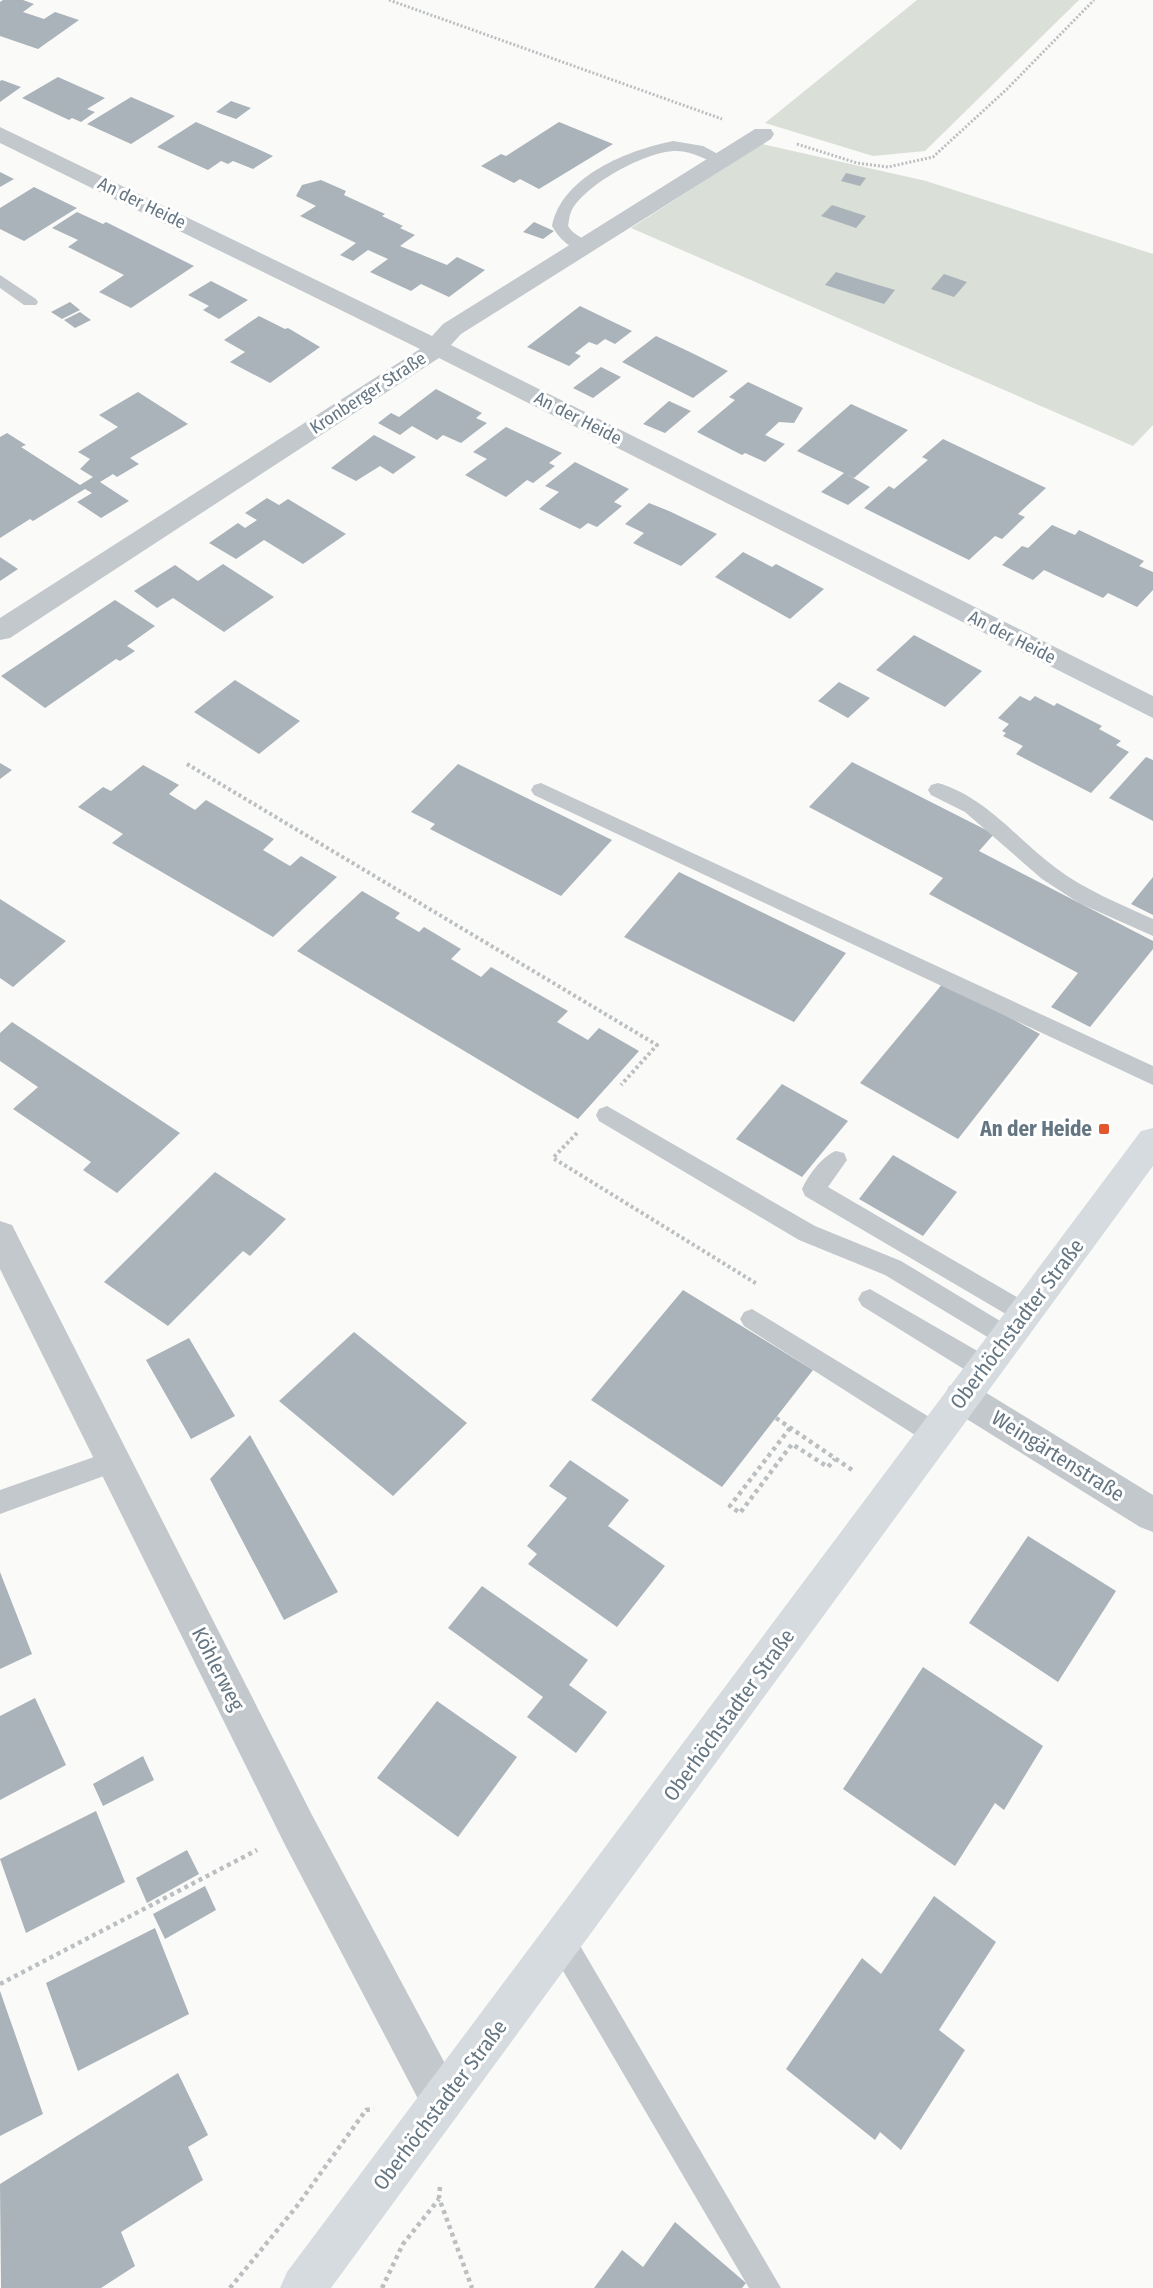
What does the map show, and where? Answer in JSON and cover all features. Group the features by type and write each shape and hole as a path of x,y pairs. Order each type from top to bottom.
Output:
{"street":[{"name":"An der Heide","path":"0,134 436,346 1153,708"},
{"name":"Kronberger Straße","path":"0,631 415,364 452,329 763,134"},
{"name":"Oberhöchstadter Straße","path":"303,2288 562,1942 1153,1141"},
{"name":"Köhlerweg","path":"0,1235 298,1829 442,2101"},
{"name":"Weingärtenstraße","path":"973,1383 1153,1515"}],"lane":[{"path":"582,246 565,235 560,226 563,208 575,194 633,157 653,150 682,146 698,149 721,160"},
{"path":"0,280 30,302"},
{"path":"938,789 972,807 1049,874 1086,897 1153,928"},
{"path":"541,790 1153,1076"},
{"path":"603,1113 807,1233 893,1268 1016,1325"},
{"path":"836,1160 813,1189 1016,1325"},
{"path":"870,1299 973,1383"},
{"path":"752,1319 935,1434"},
{"path":"0,1502 114,1461"},
{"path":"562,1942 766,2288"}],"path":[{"path":"389,0 763,134 857,163 888,167 933,157 1007,90 1094,0"},
{"path":"187,764 657,1045 603,1113 553,1158 764,1289"},
{"path":"776,1418 835,1459 828,1467 792,1444 740,1513 729,1506 790,1428"},
{"path":"0,1984 298,1829"},
{"path":"440,2177 440,2198 472,2288"},
{"path":"382,2288 403,2244 440,2198"}],"shaded area":[{"path":"917,0 1079,0 925,151 873,156 765,123"},
{"path":"762,144 926,181 1153,254 1153,425 1133,446 631,228"}],"building":[{"path":"23,0 34,4 23,12 44,19 55,12 79,20 38,49 0,36 0,2"},
{"path":"58,77 105,98 87,109 95,112 81,122 72,118 69,120 22,98"},
{"path":"0,81 21,87 0,102"},
{"path":"131,97 175,116 131,144 87,124"},
{"path":"231,101 251,108 236,119 216,112"},
{"path":"196,122 273,156 253,169 233,161 228,164 221,161 208,170 157,147"},
{"path":"559,122 613,144 539,189 520,179 514,183 481,166 501,154 506,156"},
{"path":"0,172 14,179 0,187"},
{"path":"846,173 866,178 860,186 841,181"},
{"path":"321,180 346,191 344,195 385,214 382,216 403,226 400,228 415,235 400,246 447,265 457,257 485,270 449,297 421,284 411,291 370,272 388,259 368,250 353,261 340,255 356,243 300,216 316,206 296,196 302,185"},
{"path":"34,187 77,208 24,241 0,229 0,208"},
{"path":"832,205 866,216 856,228 821,216"},
{"path":"77,212 103,224 106,222 194,266 131,308 99,292 124,275 68,247 78,240 52,228"},
{"path":"534,222 554,231 543,239 523,232"},
{"path":"836,272 895,290 884,304 825,285"},
{"path":"944,274 967,282 954,297 931,289"},
{"path":"211,281 248,300 219,319 203,310 209,306 188,295"},
{"path":"70,302 80,310 62,319 51,312"},
{"path":"580,306 632,331 615,344 605,339 597,345 589,342 575,353 581,356 569,366 527,347"},
{"path":"80,312 91,320 75,328 64,320"},
{"path":"259,316 285,329 288,328 320,347 270,383 230,362 245,352 224,340"},
{"path":"656,336 728,371 693,398 622,362"},
{"path":"601,367 621,377 593,398 573,388"},
{"path":"748,382 803,408 794,423 779,422 765,435 785,444 765,462 745,453 742,455 697,432 735,400 729,397"},
{"path":"436,389 482,413 476,418 487,423 461,443 443,435 437,440 412,426 400,435 378,423 391,413 399,417"},
{"path":"138,392 188,424 130,458 139,464 117,477 113,474 100,482 129,501 101,518 77,502 92,493 85,489 0,538 0,437 7,433 26,445 21,447 80,485 93,477 80,469 90,459 78,452 118,427 99,415"},
{"path":"669,401 691,411 665,433 643,424"},
{"path":"851,404 908,430 854,478 846,474 870,487 848,505 821,492 844,473 797,451"},
{"path":"506,427 562,453 549,463 555,466 533,483 527,480 506,497 465,475 487,459 473,452"},
{"path":"374,435 416,457 393,474 380,466 356,481 331,468"},
{"path":"943,439 1046,488 1018,514 1025,517 1002,539 995,536 969,560 864,508 889,486 894,489 928,460 922,457"},
{"path":"575,462 629,489 614,502 622,506 597,527 588,523 580,529 539,509 559,492 545,486"},
{"path":"267,498 279,505 288,499 346,534 303,564 264,540 236,559 209,543 238,523 245,528 257,520 245,513"},
{"path":"649,503 717,534 681,566 633,543 644,533 625,524"},
{"path":"1052,525 1075,535 1079,530 1144,561 1139,566 1153,572 1153,590 1137,607 1108,593 1103,598 1044,570 1033,580 1002,565 1022,546 1028,548"},
{"path":"743,552 772,567 776,564 824,589 790,619 715,577"},
{"path":"0,557 18,569 0,581"},
{"path":"223,564 274,597 224,632 173,598 157,608 134,591 175,565 198,581"},
{"path":"115,600 155,626 127,646 135,651 120,661 116,659 45,708 1,676"},
{"path":"914,635 982,671 945,707 876,670"},
{"path":"235,680 300,721 259,754 194,712"},
{"path":"839,682 870,698 848,718 818,701"},
{"path":"1020,696 1030,701 1035,696 1054,706 1057,703 1102,726 1099,729 1121,741 1116,745 1129,752 1091,793 1016,754 1023,746 1003,736 1006,733 1002,731 1009,724 998,718"},
{"path":"1146,757 1153,760 1153,821 1109,798"},
{"path":"852,762 994,834 979,851 1153,941 1153,949 1090,1027 1051,1007 1078,973 929,894 943,878 809,807"},
{"path":"0,763 12,770 0,779"},
{"path":"458,764 612,840 561,896 430,829 435,824 411,812"},
{"path":"143,765 179,785 169,794 195,810 206,800 274,839 263,850 290,866 301,856 337,877 273,937 112,843 123,834 78,807 103,787 111,791"},
{"path":"679,872 846,953 794,1022 624,937"},
{"path":"1153,877 1153,915 1131,904"},
{"path":"362,891 400,913 395,918 419,932 424,927 461,949 451,959 481,977 491,967 568,1011 557,1022 588,1040 599,1028 639,1051 578,1119 297,951"},
{"path":"0,899 66,941 13,987 0,978"},
{"path":"944,982 1040,1034 958,1139 860,1083"},
{"path":"12,1022 180,1133 117,1193 83,1170 91,1162 13,1109 38,1087 0,1061 0,1033"},
{"path":"782,1084 848,1121 802,1177 736,1139"},
{"path":"893,1155 957,1192 923,1236 859,1199"},
{"path":"215,1172 286,1219 250,1256 243,1251 168,1326 104,1282"},
{"path":"683,1290 813,1370 722,1487 591,1400"},
{"path":"354,1332 467,1423 393,1496 279,1401"},
{"path":"189,1338 235,1416 191,1439 146,1360"},
{"path":"250,1435 338,1592 284,1620 210,1479"},
{"path":"570,1460 629,1500 608,1526 665,1566 617,1627 528,1564 537,1554 527,1546 567,1498 549,1486"},
{"path":"1028,1536 1116,1591 1058,1682 969,1623"},
{"path":"0,1572 32,1654 0,1669"},
{"path":"482,1586 588,1660 569,1685 607,1712 576,1753 527,1717 543,1697 448,1628"},
{"path":"923,1667 1043,1746 1004,1810 995,1803 955,1866 843,1789"},
{"path":"35,1698 66,1765 0,1800 0,1716"},
{"path":"437,1701 517,1757 458,1837 377,1778"},
{"path":"143,1756 154,1780 103,1806 93,1784"},
{"path":"96,1811 125,1882 26,1933 0,1859"},
{"path":"187,1850 199,1874 147,1903 136,1878"},
{"path":"205,1886 216,1910 165,1939 153,1914"},
{"path":"934,1896 996,1942 939,2030 965,2050 901,2150 880,2132 875,2140 786,2069 862,1958 881,1974"},
{"path":"155,1928 189,2014 78,2071 46,1983"},
{"path":"0,1991 43,2114 0,2136"},
{"path":"178,2073 208,2135 188,2147 203,2180 121,2232 135,2266 101,2288 1,2288 0,2184"},
{"path":"675,2222 746,2283 742,2288 594,2288 622,2250 643,2267"}],"place":[{"name":"An der Heide","path":"1104,1129"}]}
